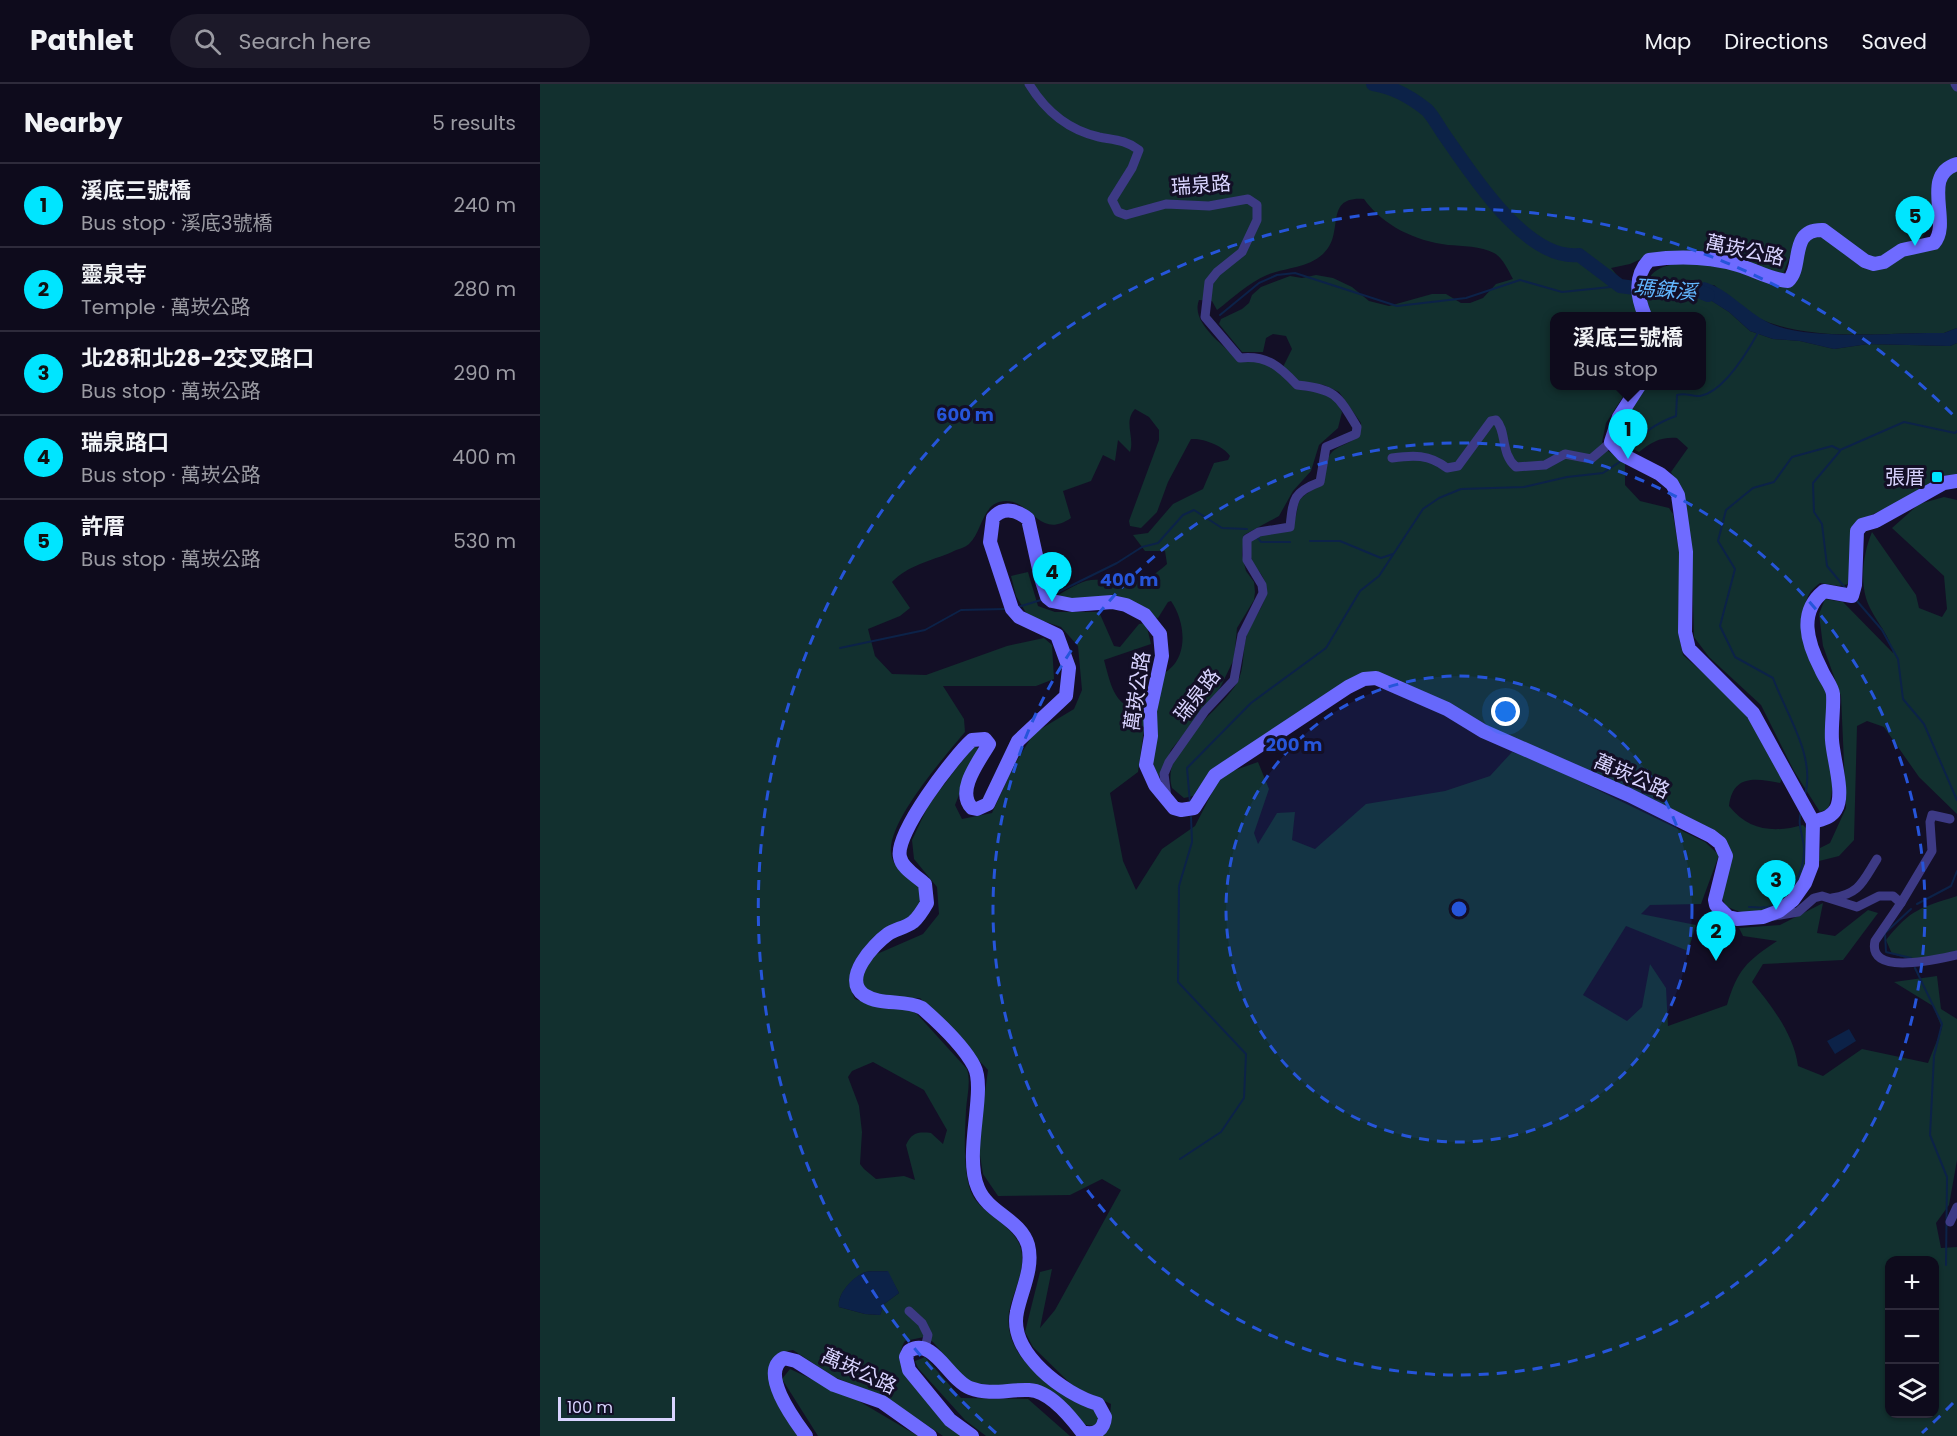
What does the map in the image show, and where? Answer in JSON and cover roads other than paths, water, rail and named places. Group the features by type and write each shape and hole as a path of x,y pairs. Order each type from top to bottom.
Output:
{"street":[{"name":"瑞泉路","path":"1029,84 1071,129 1127,141 1139,150 1132,168 1112,200 1118,212 1126,215 1166,204 1209,207 1248,199 1254,201 1257,205 1257,220 1242,252 1209,282 1205,317 1240,358 1267,359 1280,367 1297,385 1322,388 1337,395 1357,427 1356,434 1326,447 1320,482 1298,493 1292,504 1290,527 1259,532 1246,539 1246,560 1262,585 1263,593 1242,635 1234,680 1205,711 1169,762 1164,774 1168,801"},
{"name":"萬崁公路","path":"1643,312 1638,280 1641,269 1649,260 1672,257 1720,261 1764,273 1778,280 1788,281 1793,276 1798,248 1807,234 1815,230 1823,230 1839,239 1865,261 1874,264 1884,262 1902,250 1926,245 1939,238 1941,232 1937,195 1940,182 1948,167 1957,164"},
{"path":"1392,458 1415,454 1437,460 1447,468 1458,466 1491,421 1496,420 1500,424 1508,460 1516,467 1545,465 1565,454 1591,459 1611,442 1619,417 1636,390"},
{"name":"萬崁公路","path":"972,1436 950,1420 909,1370 906,1357 909,1352 925,1348 930,1350 955,1380 967,1387 996,1393 1038,1392 1057,1404 1082,1432 1096,1432 1104,1424 1103,1410 1098,1404 1079,1398 1052,1378 1025,1352 1018,1338 1016,1317 1029,1264 1028,1245 1016,1225 983,1198 976,1182 972,1162 977,1084 974,1065 922,1008 913,1003 881,1002 865,996 858,988 856,978 856,970 864,959 889,934 913,922 927,903 925,884 903,866 899,852 902,838 937,781 972,740 985,739 989,744 971,776 966,795 972,808 984,807 988,804 1018,741 1066,696 1069,668 1057,635 1019,617 1012,609 990,542 991,523 998,513 1011,510 1028,519 1041,578 1047,597 1052,601 1071,605 1112,602 1126,605 1145,615 1160,634 1162,656 1150,711 1151,736 1146,765 1155,785 1168,801 1181,810 1194,808 1215,775 1348,687 1364,679 1376,678 1447,709 1483,731 1629,795 1711,836 1724,849 1726,859 1715,895 1716,905 1728,917 1737,920 1763,917 1786,906 1805,883 1814,852 1810,816 1753,713 1689,650 1685,632 1686,552 1678,495 1672,484 1660,474 1626,457 1611,442"},
{"path":"1810,816 1828,818 1837,808 1839,796 1832,744 1833,693 1819,666 1809,636 1807,617 1811,601 1824,591 1852,596 1855,585 1857,531 1862,525 1876,521 1944,483 1957,481"},
{"path":"1950,819 1932,815 1930,822 1932,851 1875,941 1874,947 1879,959 1886,962 1927,962 1957,955"},
{"path":"1832,898 1850,896 1857,890 1877,859"},
{"path":"1763,917 1798,912 1814,898 1822,896 1857,907 1879,896 1893,896 1901,903"},
{"path":"1950,1222 1957,1208"},
{"path":"909,1311 922,1323 928,1335 925,1348"},
{"name":"萬崁公路","path":"806,1436 781,1399 775,1373 778,1362 784,1358 796,1361 834,1385 882,1402 930,1436"}],"water":[{"name":"瑪鋉溪","path":"1704,282 1722,290 1765,321 1791,330 1857,335 1944,333 1957,328 1957,343 1950,346 1868,344 1834,349 1800,341 1773,339 1750,331 1729,312 1691,288"},
{"path":"1849,1029 1856,1041 1835,1054 1827,1041"},
{"path":"872,1271 888,1271 899,1293 884,1304 880,1315 865,1314 839,1307 840,1297 846,1287 859,1275"}],"waterway":[{"name":"瑪鋉溪","path":"1373,84 1402,93 1427,110 1485,192 1520,230 1539,244 1559,253 1579,255 1620,286 1650,290 1691,288 1708,295"},
{"path":"1220,315 1259,283 1277,275 1295,273 1397,306 1466,298 1520,280 1562,292 1620,286"},
{"path":"1628,451 1649,430 1676,416 1677,395 1700,396 1718,387 1734,370 1759,331"},
{"path":"1805,795 1807,780 1803,750 1773,678 1735,657 1720,626 1735,569 1718,541 1726,510 1753,488 1774,482 1792,457 1832,446 1840,450 1904,422 1955,433 1957,431"},
{"path":"1840,451 1813,483 1814,512 1822,524 1827,566 1847,590"},
{"path":"1190,803 1187,768 1251,703 1326,648 1360,591 1379,576 1423,509 1439,498 1461,489 1524,487 1567,477 1603,473 1621,461"},
{"path":"1054,594 1117,563 1142,547 1158,543 1183,515 1194,510 1222,528 1247,529"},
{"path":"1257,537 1261,542 1290,542"},
{"path":"1310,541 1340,541 1381,558 1393,554"},
{"path":"1018,607 1041,600"},
{"path":"1857,601 1882,630 1898,659 1903,699 1924,724 1957,800"},
{"path":"840,648 925,630 961,610 1005,609"},
{"path":"1749,907 1766,907 1776,904 1790,892 1795,884 1804,856 1801,812"},
{"path":"1180,1159 1221,1132 1244,1098 1246,1054 1178,982 1179,886 1192,842 1191,817"},
{"path":"1917,904 1951,886 1957,871"},
{"path":"1911,909 1885,933 1886,952 1911,958"},
{"path":"1915,968 1942,1024 1934,1056 1930,1135 1947,1177 1946,1265"}],"place":[{"name":"許厝","path":"1915,246"},
{"name":"溪底三號橋","path":"1628,459"},
{"name":"張厝","path":"1937,477"},
{"name":"瑞泉路口","path":"1052,602"},
{"name":"北28和北28-2交叉路口","path":"1776,910"},
{"name":"靈泉寺","path":"1716,961"}]}
